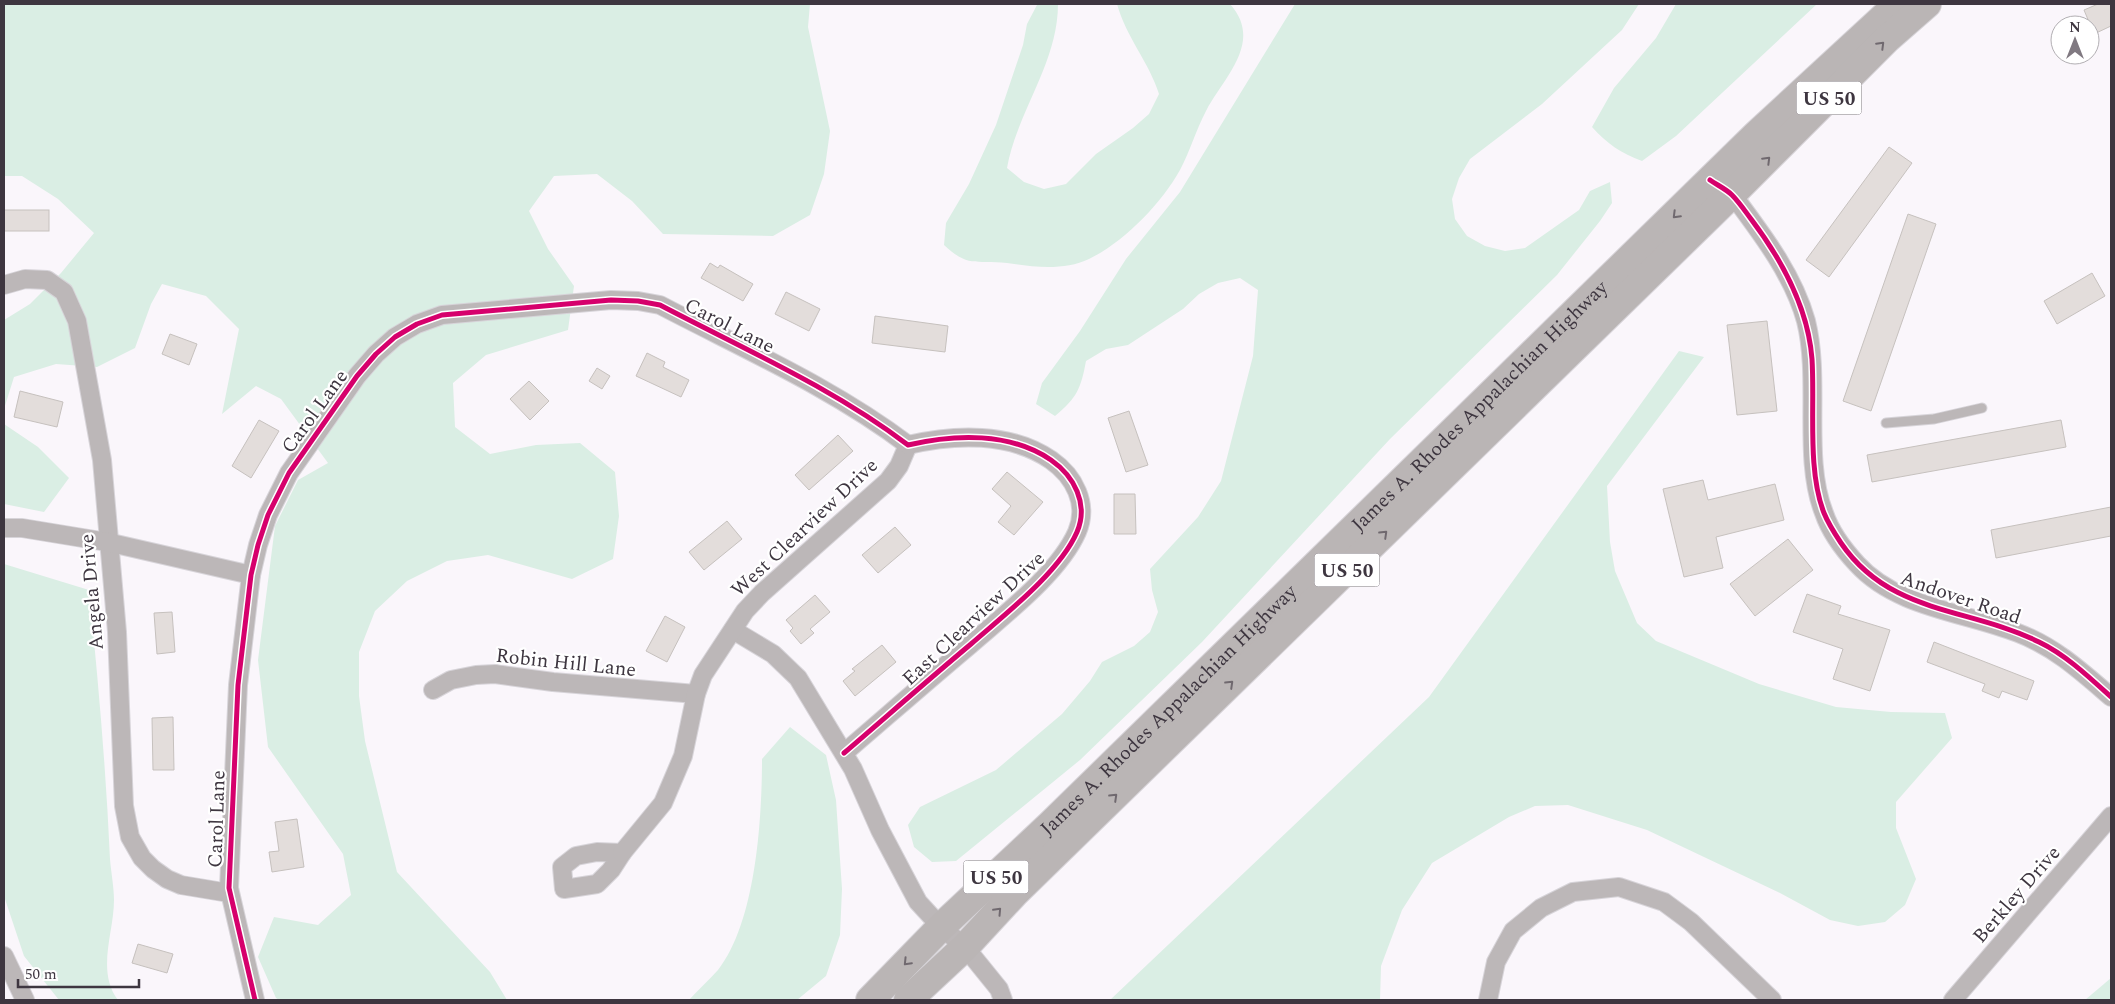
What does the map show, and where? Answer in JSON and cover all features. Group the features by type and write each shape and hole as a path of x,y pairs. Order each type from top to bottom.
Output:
{"highway":[{"name":"James A. Rhodes Appalachian Highway","path":"908,1000 965,947 1036,873 1721,187 1803,90 1898,4"},
{"name":"James A. Rhodes Appalachian Highway","path":"870,1000 941,927 1721,187 1927,4"}],"street":[{"name":"Andover Road","path":"1721,187 1769,245 1798,296 1806,322 1812,358 1817,487 1824,513 1847,551 1865,572 1902,596 2018,632 2040,642 2061,655 2111,697"},
{"name":"Angela Drive","path":"4,285 25,279 47,280 64,292 71,305 82,345 102,460 107,542 116,632 124,806 130,837 142,858 167,879 181,885 229,893"},
{"name":"Carol Lane","path":"255,1000 229,893 230,830 238,685 251,574 268,515 289,473 357,376 376,354 395,337 418,324 442,315 611,300 638,301 660,305 811,384 889,430 908,445"},
{"name":"East Clearview Drive","path":"844,753 1017,604 1069,547 1077,530 1081,514 1080,501 1071,478 1060,467 1036,450 1003,440 974,438 932,440 908,445"},
{"name":"West Clearview Drive","path":"622,853 663,802 683,756 696,694 703,675 745,610 888,481 899,466 908,445"},
{"path":"4,528 22,528 107,542 251,574"},
{"path":"733,630 773,654 793,671 844,753 901,872 918,902 941,927 965,947 999,989 1003,1000"},
{"name":"Robin Hill Lane","path":"434,690 451,680 476,675 496,674 554,682 696,694"},
{"name":"Berkley Drive","path":"1953,1000 2111,816"},
{"path":"1488,1000 1496,962 1513,931 1541,908 1573,892 1619,887 1664,902 1691,922 1772,1000"},
{"path":"4,956 26,1000"}],"lane":[{"path":"1886,423 1917,422 1982,408"}],"green space":[{"path":"4,4 810,4 808,27 830,131 824,174 810,215 773,236 663,234 632,201 597,174 554,176 529,211 548,249 574,286 568,330 486,355 453,383 455,427 490,454 536,445 580,443 615,472 619,516 613,559 572,579 488,555 447,561 407,581 375,611 359,652 359,696 365,741 397,872 490,972 507,1000 279,1000 276,998 258,957 274,917 318,925 351,895 343,854 268,747 258,660 275,526 298,480 328,463 281,399 256,386 222,414 239,329 206,296 162,284 151,304 135,348 97,367 56,364 14,377 4,409 4,320 30,304 61,273 94,233 58,199 22,176 4,176"},
{"path":"1058,4 1056,26 1051,47 1019,127 1007,168 1024,182 1044,189 1066,184 1096,154 1133,128 1149,114 1159,94 1155,82 1126,27 1117,4 1230,4 1239,18 1243,32 1242,46 1238,59 1206,111 1184,163 1172,183 1152,209 1115,243 1089,259 1059,267 1038,267 967,260 944,245 946,223 969,184 996,125 1023,45 1027,24 1037,5"},
{"path":"1295,4 1639,4 1622,30 1542,104 1470,159 1459,178 1452,199 1455,219 1467,236 1485,246 1505,251 1525,248 1579,210 1590,191 1610,182 1612,203 1557,275 1390,439 1202,642 1080,760 956,861 932,862 914,847 908,825 920,807 996,770 1062,714 1090,681 1102,662 1134,646 1150,632 1158,612 1152,590 1150,569 1198,517 1221,481 1253,356 1258,290 1240,278 1218,283 1199,294 1183,309 1128,345 1106,349 1086,361 1077,392 1055,416 1036,404 1042,383 1080,331 1126,259 1180,192"},
{"path":"1676,4 1817,4 1676,136 1642,161 1627,155 1615,147 1592,127 1614,88 1656,38"},
{"path":"1679,351 1704,357 1607,486 1610,542 1615,571 1637,623 1656,641 1759,684 1836,707 1891,712 1945,713 1952,738 1896,802 1896,828 1916,879 1905,905 1885,922 1858,926 1830,920 1780,893 1647,830 1568,805 1535,806 1509,817 1432,863 1402,910 1381,966 1380,1000 1110,1000 1429,697"},
{"path":"4,424 38,447 69,478 44,512 4,504"},
{"path":"4,564 89,590 114,895 107,964 108,977 118,1000 59,1000 24,956 4,896"},
{"path":"790,727 826,755 836,800 842,889 840,935 826,976 797,1000 689,1000 718,970 731,950 741,925 749,898 758,839 762,759"},
{"path":"2111,978 2111,1000 2085,1000"}],"building":[{"path":"2098,4 2111,4 2111,26 2100,31 2100,15 2086,15 2084,10"},
{"path":"1889,147 1912,163 1829,277 1806,260"},
{"path":"4,210 49,210 49,231 4,231"},
{"path":"1908,214 1936,224 1871,411 1843,401"},
{"path":"710,263 718,268 720,265 753,284 743,301 701,278"},
{"path":"2092,273 2105,296 2057,324 2044,301"},
{"path":"786,292 820,309 809,331 775,314"},
{"path":"875,316 948,326 945,352 872,343"},
{"path":"1767,321 1777,411 1737,415 1727,325"},
{"path":"170,334 197,344 189,365 162,354"},
{"path":"647,353 665,362 663,367 689,380 681,397 636,376"},
{"path":"597,368 610,376 602,389 589,381"},
{"path":"529,381 549,401 530,420 510,399"},
{"path":"20,391 63,402 57,427 14,417"},
{"path":"1129,411 1148,465 1126,472 1108,418"},
{"path":"259,420 279,431 251,478 232,466"},
{"path":"2061,420 2066,447 1872,482 1867,455"},
{"path":"838,435 853,451 809,490 795,475"},
{"path":"1007,472 1043,502 1014,535 998,522 1011,506 992,489"},
{"path":"1703,480 1708,500 1775,484 1784,520 1716,537 1723,568 1684,577 1663,489"},
{"path":"1114,494 1135,494 1136,534 1114,534"},
{"path":"2111,507 2111,536 1996,558 1991,530"},
{"path":"727,521 742,539 704,570 689,552"},
{"path":"895,527 911,545 878,573 862,555"},
{"path":"1788,539 1813,570 1755,616 1730,584"},
{"path":"1807,594 1841,606 1838,614 1890,630 1870,691 1833,679 1843,649 1793,632"},
{"path":"815,595 830,612 810,629 814,633 801,644 790,631 793,628 786,620"},
{"path":"172,612 175,652 157,654 154,613"},
{"path":"665,616 685,627 667,662 646,651"},
{"path":"1934,642 2034,681 2027,700 2002,691 1999,698 1982,691 1985,684 1927,662"},
{"path":"882,645 896,662 855,696 843,681 855,671 852,669"},
{"path":"173,717 174,770 153,770 152,718"},
{"path":"297,819 304,867 272,872 269,852 279,851 275,822"},
{"path":"138,944 173,954 167,973 132,963"}],"cycle path":[{"path":"1710,180 1732,195 1751,219 1783,268 1799,303 1810,340 1812,359 1815,477 1824,513 1841,543 1861,566 1883,584 1907,597 2012,631 2039,642 2068,660 2111,697"},
{"path":"255,1000 229,888 238,685 251,575 258,545 268,515 289,473 357,376 376,354 395,337 417,324 442,315 611,300 638,301 660,305 819,387 879,424 908,445 944,439 982,438 1000,440 1018,444 1035,451 1051,460 1066,474 1072,482 1080,501 1080,522 1069,547 1057,563 1014,607 844,753"}]}
